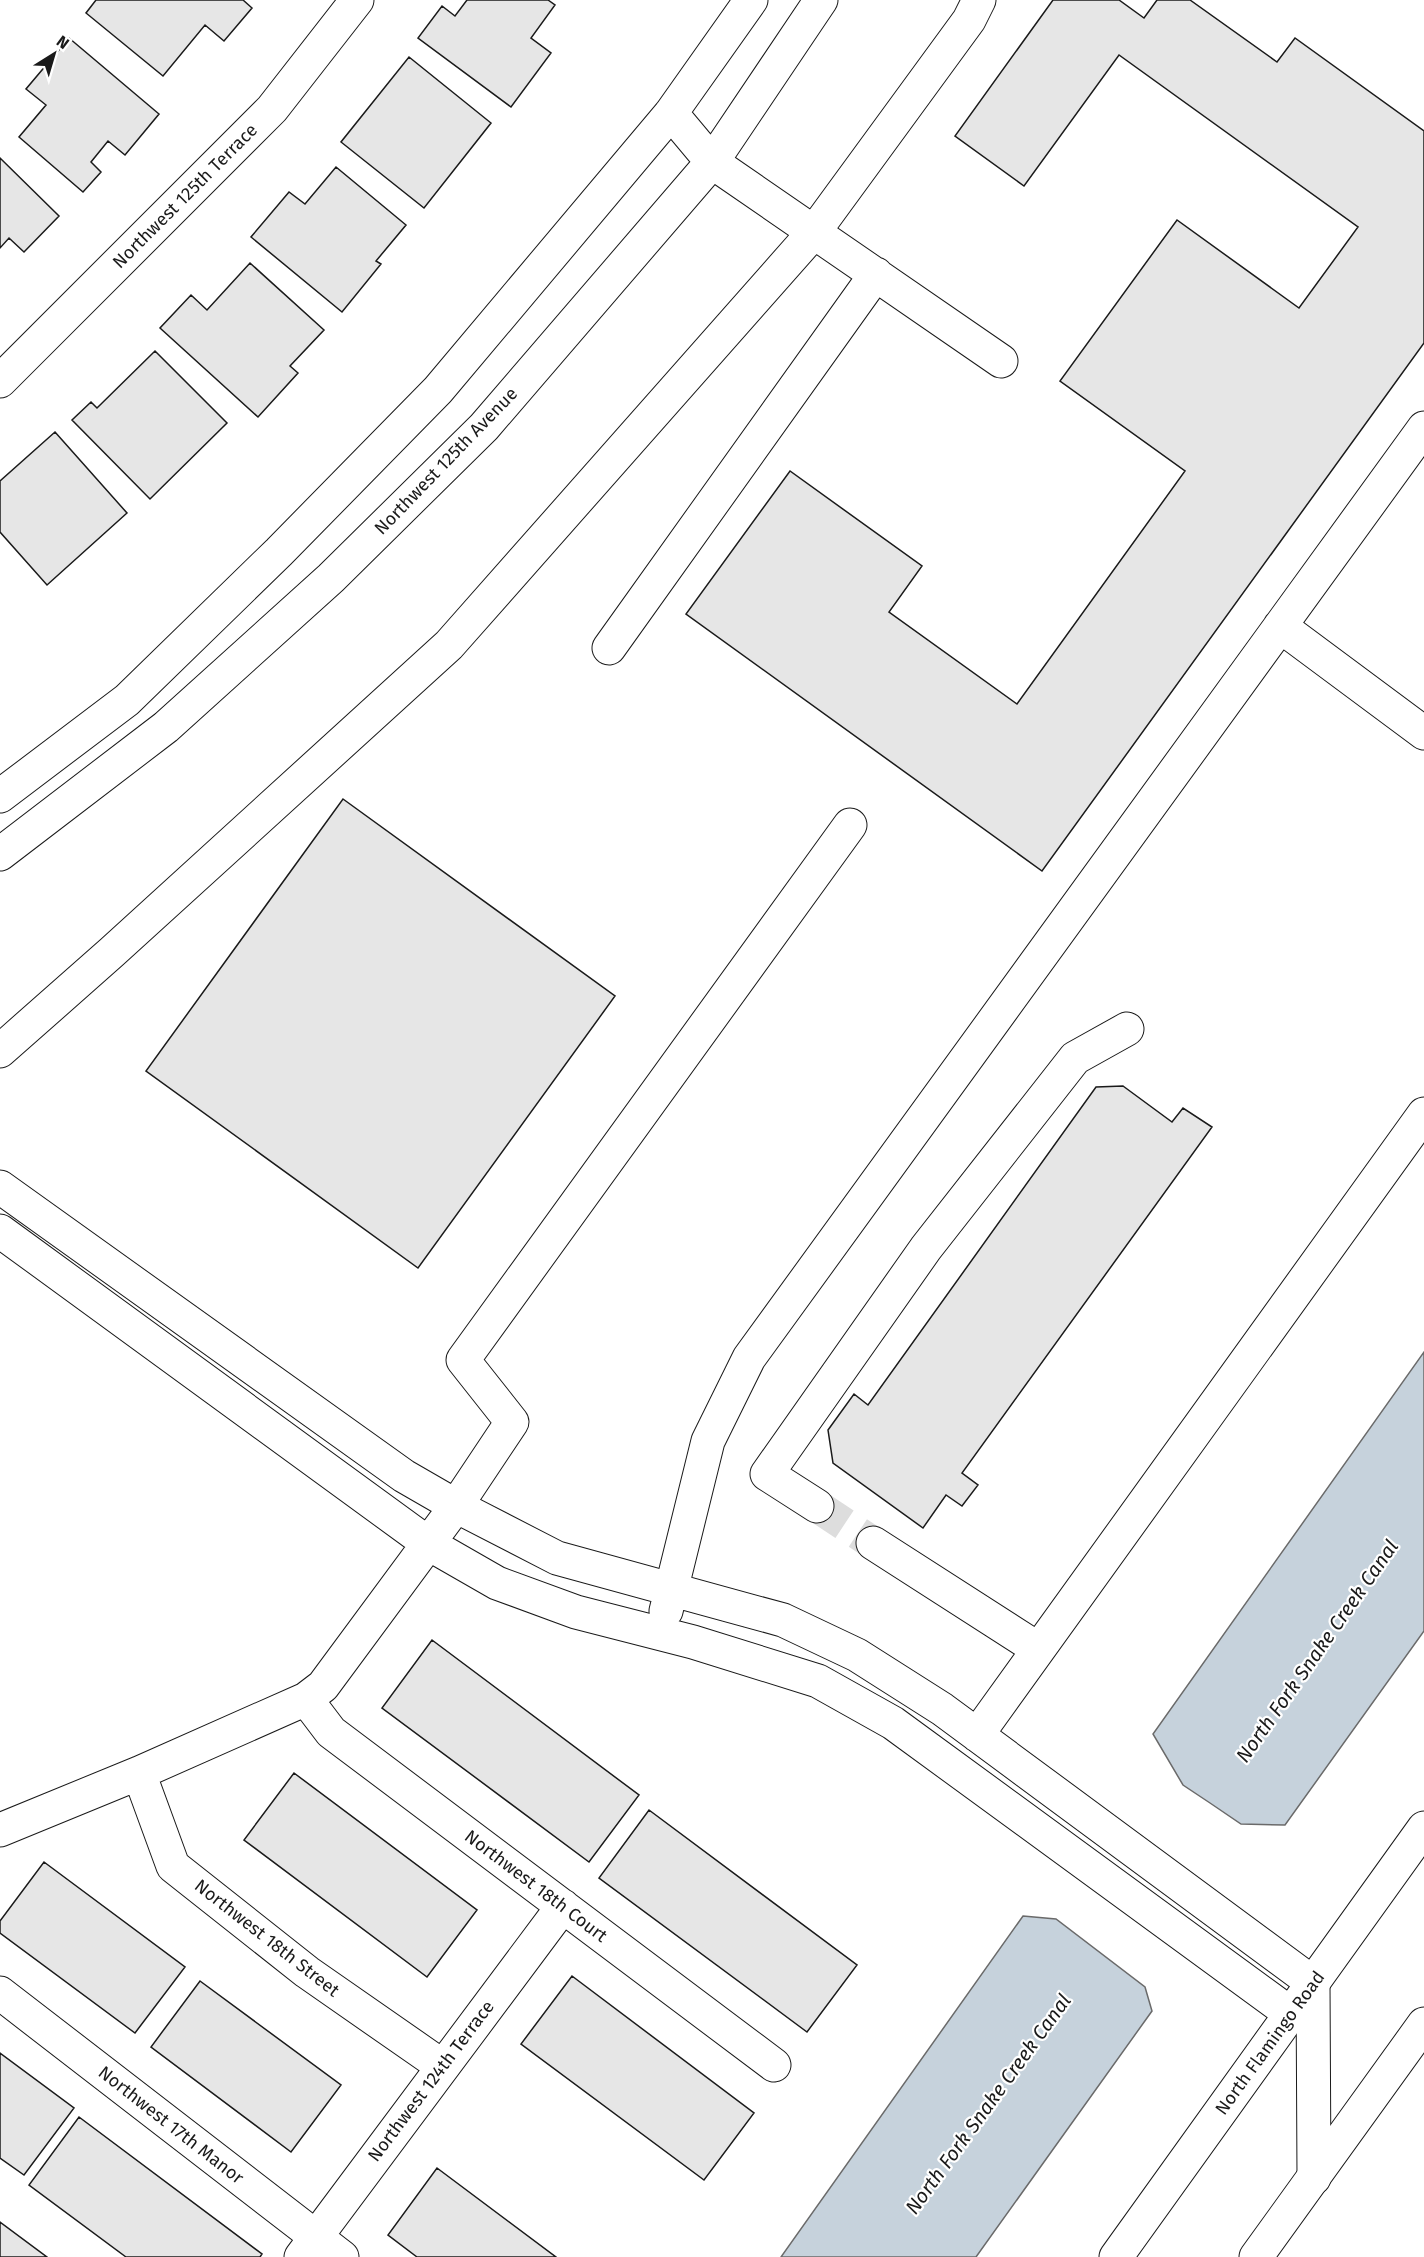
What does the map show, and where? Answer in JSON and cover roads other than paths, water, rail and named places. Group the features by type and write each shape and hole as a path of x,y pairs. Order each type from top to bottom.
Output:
{"main road":[{"name":"Northwest 125th Terrace","path":"0,381 272,109 357,0"},
{"path":"0,796 127,700 279,552 438,390 671,113 751,0"},
{"name":"Northwest 125th Avenue","path":"0,854 166,727 331,578 484,427 712,162 821,0"},
{"path":"0,1051 449,645 814,232 969,20 979,0"},
{"path":"671,113 712,162 1001,361"},
{"path":"609,648 876,274"},
{"path":"662,1634 708,1441 749,1358 1424,428"},
{"path":"1280,626 1424,733"},
{"path":"0,1830 139,1773 306,1699 323,1686 429,1544 512,1422 463,1360 850,825"},
{"path":"817,1506 767,1474 926,1248 1075,1058 1127,1029"},
{"path":"976,1735 1424,1114"},
{"path":"0,1187 404,1476 456,1506 557,1558 783,1620 857,1654 942,1708 1313,1983 1314,2178"},
{"path":"0,1231 429,1544 497,1583 576,1612 662,1634 818,1681 893,1723 1291,2014"},
{"path":"873,1543 1038,1649"},
{"name":"Northwest 18th Court","path":"306,1699 331,1732 774,2065"},
{"name":"Northwest 18th Street","path":"139,1773 173,1866 307,1972 442,2066"},
{"path":"1020,1815 1044,1784"},
{"name":"North Flamingo Road","path":"1116,2257 1424,1828"},
{"name":"Northwest 124th Terrace","path":"308,2247 563,1906"},
{"name":"Northwest 17th Manor","path":"0,1993 308,2247 342,2257"},
{"path":"1256,2257 1424,2024"}],"water":[{"name":"North Fork Snake Creek Canal","path":"1424,1352 1424,1631 1285,1825 1241,1824 1183,1785 1153,1734"},
{"name":"North Fork Snake Creek Canal","path":"1023,1916 1056,1919 1145,1987 1152,2011 976,2257 781,2257"}],"tunnel":[{"path":"817,1506 873,1543"}]}
